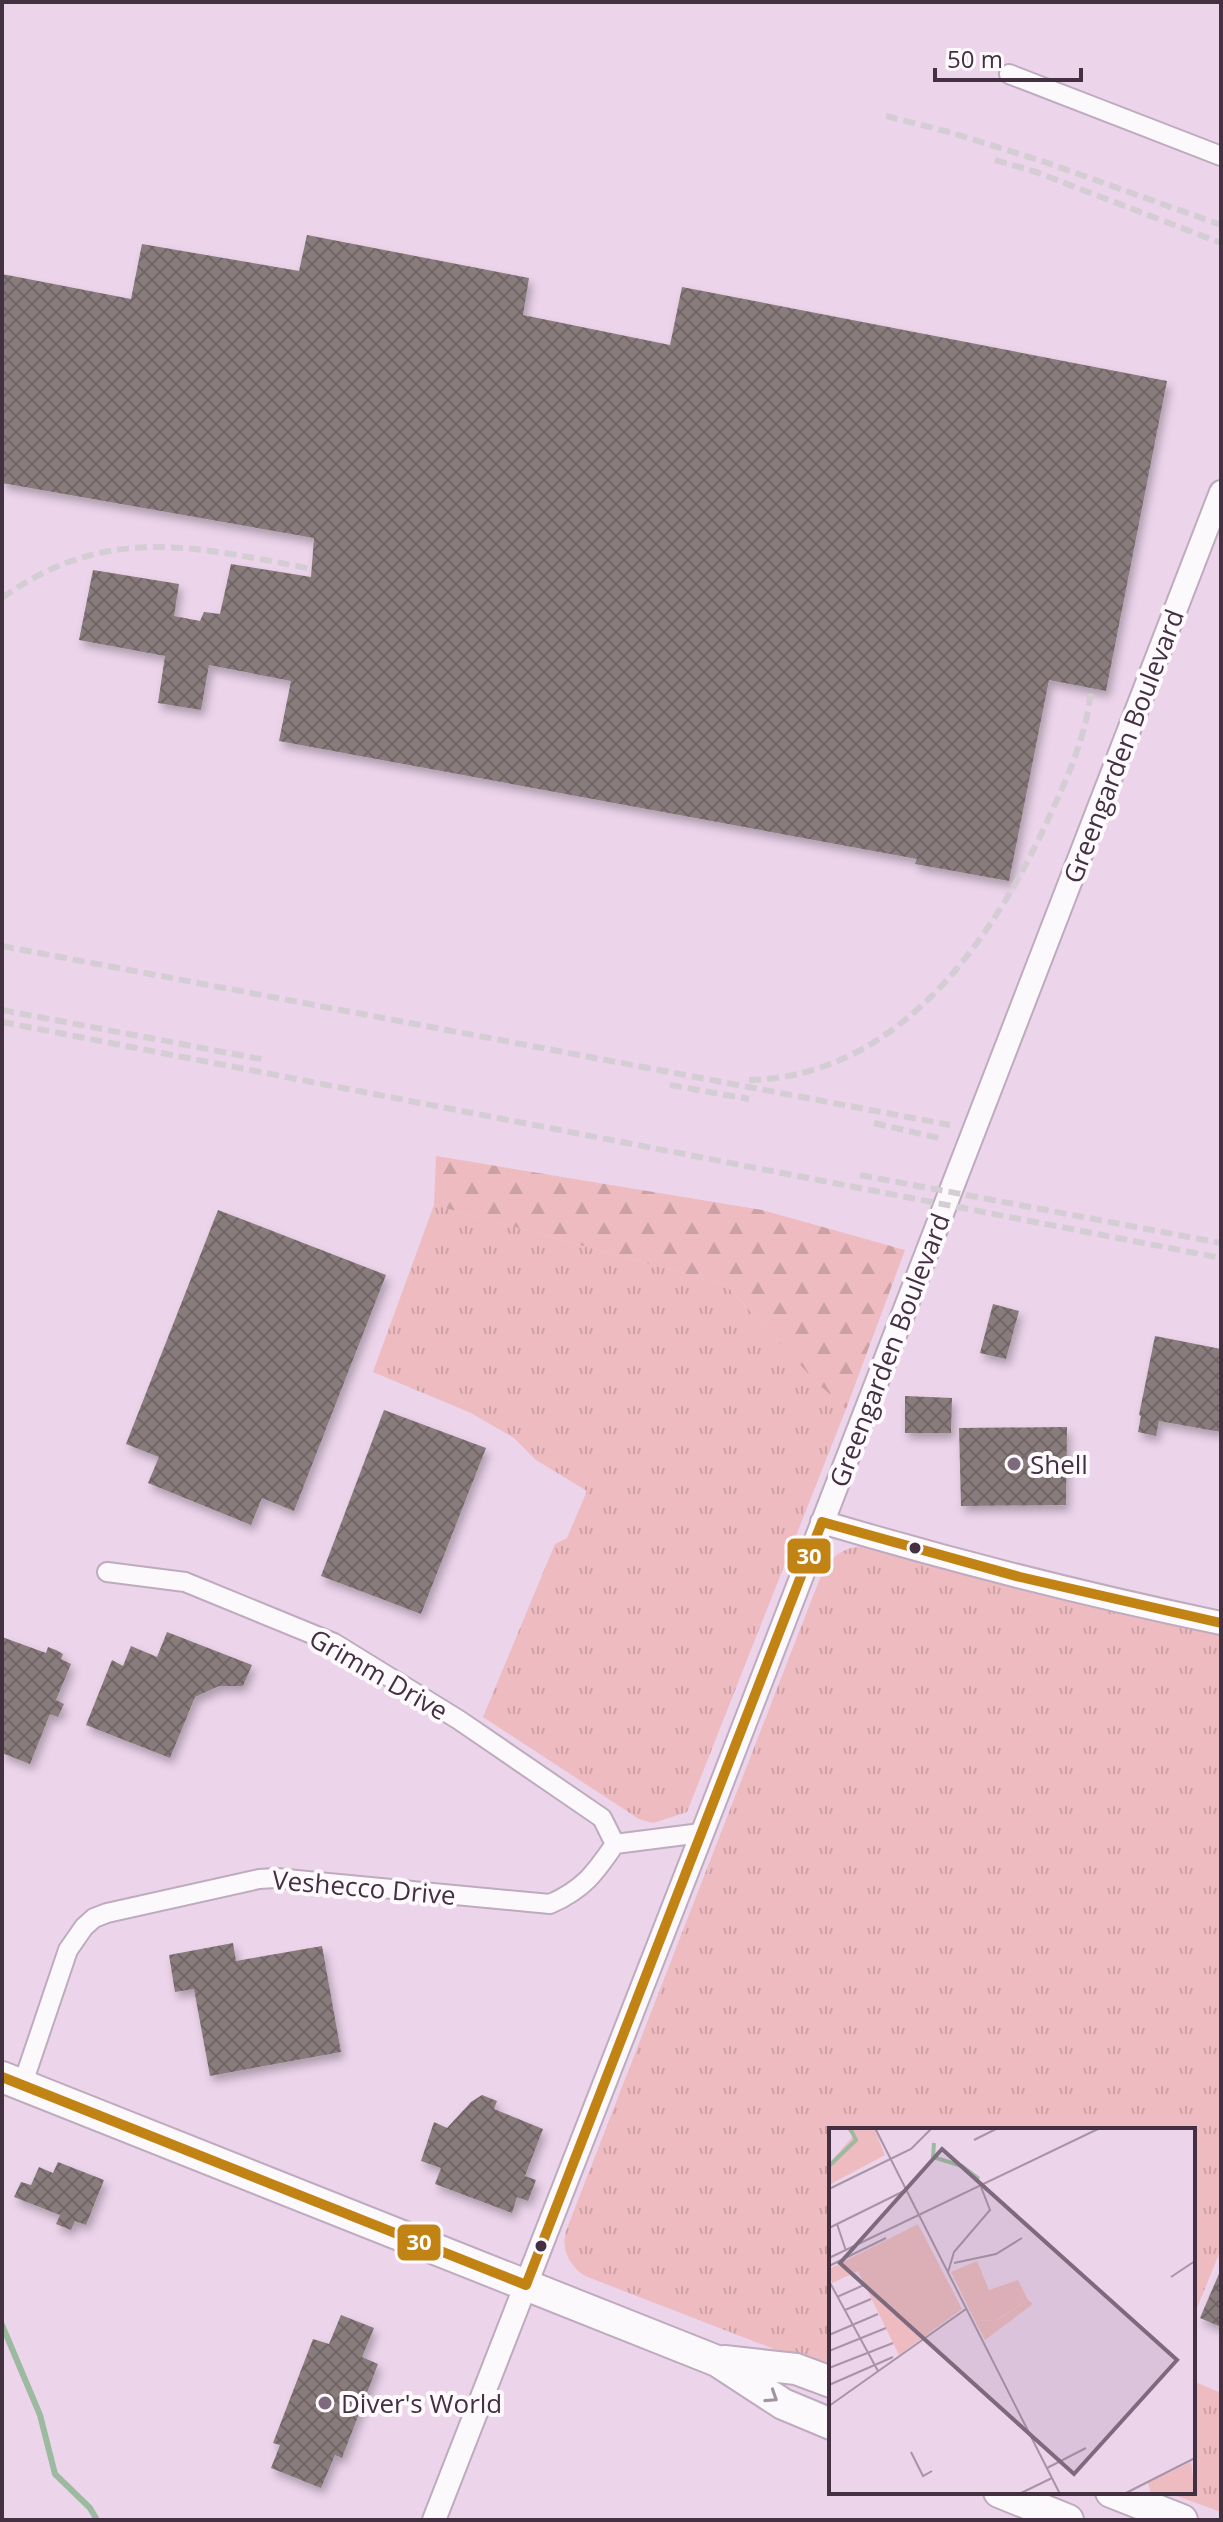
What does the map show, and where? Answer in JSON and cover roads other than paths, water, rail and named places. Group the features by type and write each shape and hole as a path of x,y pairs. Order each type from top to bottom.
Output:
{"main road":[{"path":"12,2082 717,2361 783,2404 829,2423"},
{"path":"717,2361 796,2369 829,2381"},
{"path":"1004,2494 1068,2520"},
{"path":"1116,2494 1182,2520"}],"street":[{"path":"1009,74 1221,156"},
{"name":"Greengarden Boulevard","path":"438,2519 1221,492"},
{"path":"822,1522 882,1540 1221,1623"},
{"name":"Grimm Drive","path":"107,1572 185,1582 334,1643 459,1720 602,1818 615,1844"},
{"path":"615,1844 701,1833"},
{"name":"Veshecco Drive","path":"12,2082 68,1950 94,1918 259,1879 276,1878 550,1904 573,1894 593,1876 615,1844"}],"waterway":[{"path":"2,2325 40,2415 55,2474 90,2508 97,2520"}],"railway":[{"path":"886,116 1045,162 1221,225"},
{"path":"995,160 1036,172 1221,243"},
{"path":"2,598 40,574 78,559 115,550 152,547 190,549 312,569"},
{"path":"749,1080 803,1073 851,1055 895,1028 935,993 970,953 1027,862 1057,800 1086,722 1091,689"},
{"path":"2,946 950,1125"},
{"path":"2,1010 266,1060"},
{"path":"2,1022 1221,1258"},
{"path":"670,1085 749,1099"},
{"path":"874,1123 943,1139"},
{"path":"860,1175 1221,1243"}],"place":[{"name":"Shell","path":"1014,1464"},
{"name":"Diver's World","path":"325,2403"}]}
